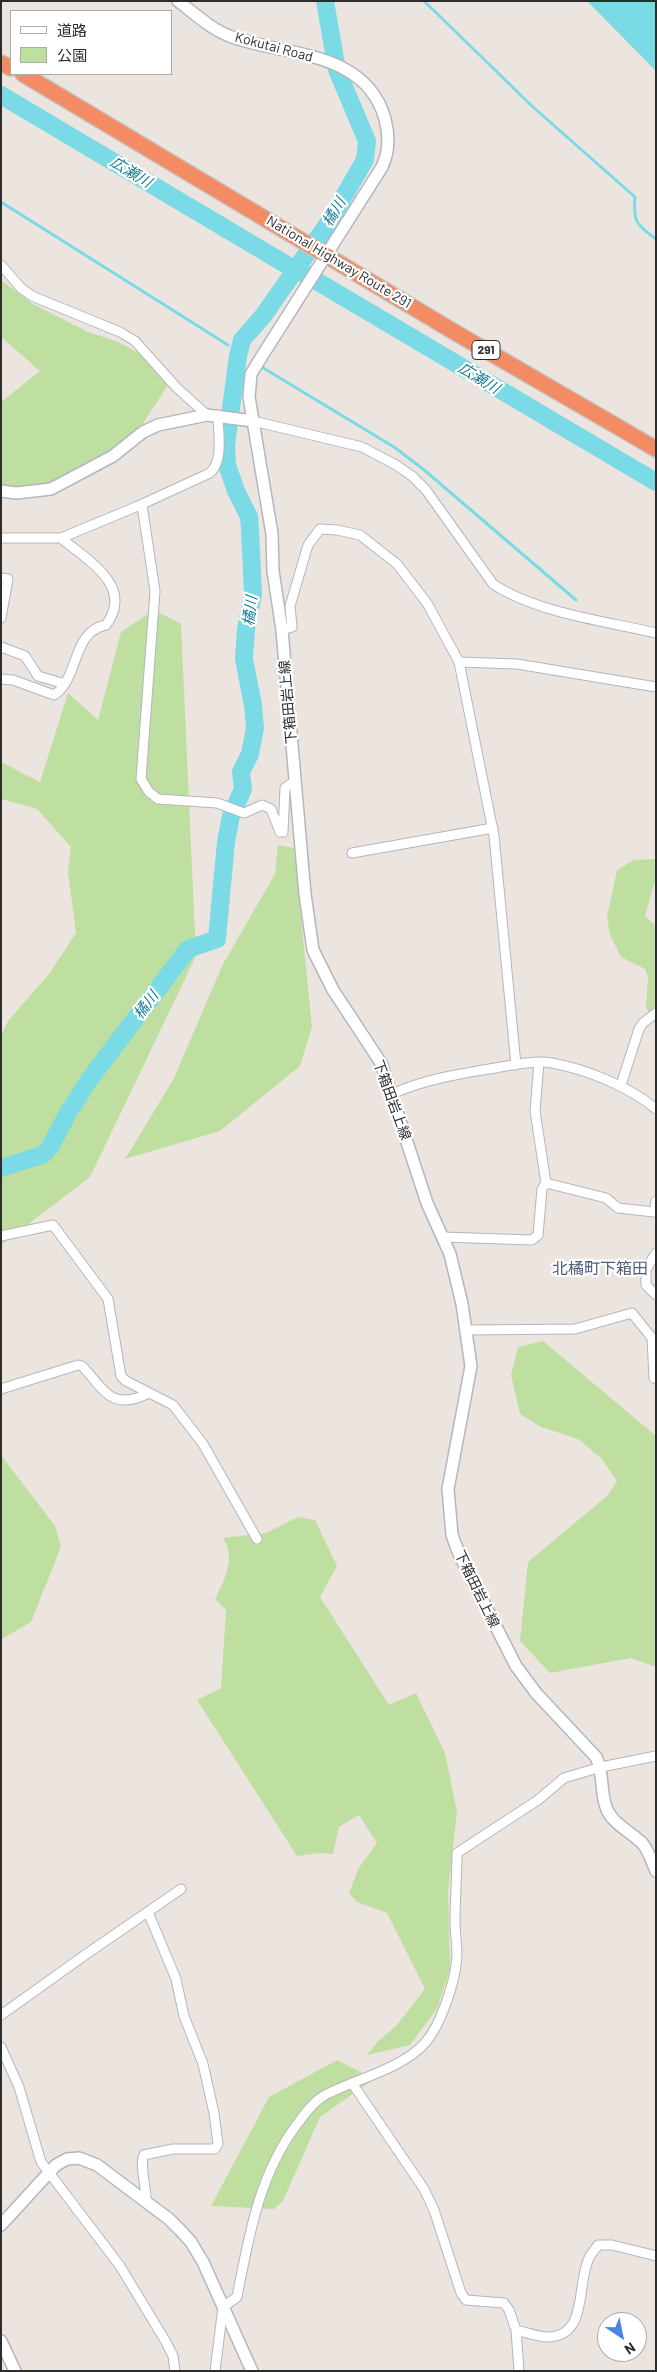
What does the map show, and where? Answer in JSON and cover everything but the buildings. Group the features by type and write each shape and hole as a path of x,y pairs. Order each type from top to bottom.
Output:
{"highway":[{"name":"National Highway Route 291","path":"25,75 656,449"}],"main road":[{"name":"Kokutai Road","path":"178,1 220,32 347,69 363,82 374,96 383,113 388,141 386,159 322,252"},
{"name":"下箱田岩上線","path":"322,252 317,271 251,374 249,397 272,534 273,571 282,630 305,894 313,950 333,990 381,1063 427,1203 450,1254 462,1304 471,1366 448,1489 452,1535 467,1572 516,1666 536,1694 596,1757 601,1767 606,1807 611,1816 653,1854 656,1871"},
{"path":"1,491 16,492 51,489 112,456 143,432 158,425 216,415 238,417 253,421"},
{"path":"1,2225 48,2172 67,2159 80,2158 97,2165 169,2219 191,2242 203,2262 252,2371"},
{"path":"1,2341 15,2371"}],"street":[{"path":"1,265 21,288 32,296 120,332 135,342 177,388 216,415 218,458 216,468 210,473 142,505 61,538 1,538"},
{"path":"253,421 362,447 396,465 426,490 493,584 507,593 567,612 656,633"},
{"path":"142,505 155,590 141,779 149,792 158,799 217,803 244,813 262,805 271,809 280,832 284,832 285,788 295,781"},
{"path":"282,630 292,627 290,606 308,545 320,529 337,530 360,535 397,564 427,603 459,662 493,828 516,1065"},
{"path":"1,679 13,680 54,695 66,684 83,640 98,627 106,625 110,620 116,598 111,584 103,573 61,538"},
{"path":"1,578 8,580 1,618"},
{"path":"1,647 24,656 38,676 66,684"},
{"path":"459,662 517,664 656,687"},
{"path":"352,853 493,828"},
{"path":"620,1085 639,1029 656,1013"},
{"path":"392,1094 414,1084 437,1078 539,1062 560,1065 620,1085 656,1109"},
{"path":"442,1237 532,1240 538,1235 542,1189 546,1183 535,1111 539,1062"},
{"path":"546,1183 606,1198 618,1208 655,1212 656,1201"},
{"path":"1,1236 53,1225 108,1299 121,1376 126,1381 173,1404 203,1444 257,1539"},
{"path":"656,1253 646,1270 646,1285 656,1295"},
{"path":"469,1330 575,1329 632,1313 654,1336 654,1378 656,1378"},
{"path":"1,1389 78,1365 82,1366 98,1385 114,1399 131,1400 149,1393"},
{"path":"215,2371 223,2307 237,2297 251,2221 271,2167 289,2134 307,2110 325,2095 404,2058 424,2044 437,2024 454,1976 457,1956 455,1923 457,1852 538,1800 564,1778 601,1767 656,1756"},
{"path":"1,2015 181,1889"},
{"path":"146,2202 147,2191 142,2160 144,2155 173,2149 214,2149 218,2144 214,2114 203,2064 184,2016 176,1979 148,1912"},
{"path":"1,2047 19,2086 42,2162 120,2266 166,2342 173,2356 175,2371"},
{"path":"352,2083 431,2203 461,2293 466,2300 504,2303 509,2310 516,2330 519,2371"},
{"path":"516,2330 546,2337 560,2335 571,2329 577,2314 589,2258 598,2245 612,2245 656,2256"}],"green space":[{"path":"1,280 31,303 88,332 116,341 141,354 168,385 142,425 108,453 50,485 15,488 1,487 1,402 40,371 1,337"},
{"path":"154,610 181,624 196,956 90,1177 1,1245 1,1036 8,1021 49,974 76,933 68,872 71,847 37,809 1,799 1,762 40,782 68,693 98,720 121,632"},
{"path":"278,845 294,848 312,1027 300,1066 220,1131 125,1159 173,1080 223,964 275,874"},
{"path":"656,859 656,883 654,884 645,916 656,926 656,1026 646,1007 648,977 645,969 621,957 610,935 607,917 617,870 634,860"},
{"path":"543,1341 656,1436 656,1667 631,1658 550,1673 520,1641 528,1562 608,1495 617,1481 602,1459 578,1439 541,1427 520,1414 511,1375 518,1347"},
{"path":"1,1455 55,1526 61,1547 31,1622 2,1639"},
{"path":"298,1517 315,1520 337,1566 320,1597 389,1705 416,1693 445,1753 457,1812 448,1892 450,1969 437,2009 410,2045 367,2055 378,2041 396,2026 425,1989 387,1913 357,1902 349,1893 358,1869 377,1843 359,1815 339,1827 333,1854 320,1853 297,1856 197,1700 221,1688 226,1610 215,1599 229,1561 229,1553 223,1538 266,1533"},
{"path":"337,2060 374,2079 320,2117 283,2201 274,2209 211,2206 269,2097"}],"water":[{"path":"587,1 656,1 656,71"}],"waterway":[{"name":"橘川","path":"1,1168 42,1155 50,1147 68,1113 89,1080 188,949 217,939 226,842 231,816 243,789 241,772 250,754 255,728 253,705 244,659 246,629 253,594 249,517 236,491 227,465 226,445 238,356 242,340 263,316 327,225 365,160 367,141 337,70 325,1"},
{"path":"424,1 533,107 635,197 635,217 637,222 656,239"},
{"name":"広瀬川","path":"1,95 287,265"},
{"path":"1,202 228,345"},
{"name":"広瀬川","path":"303,273 656,482"},
{"path":"260,366 394,447 423,469 576,600"}],"district":[{"name":"北橘町下箱田","path":"600,1269"}]}
